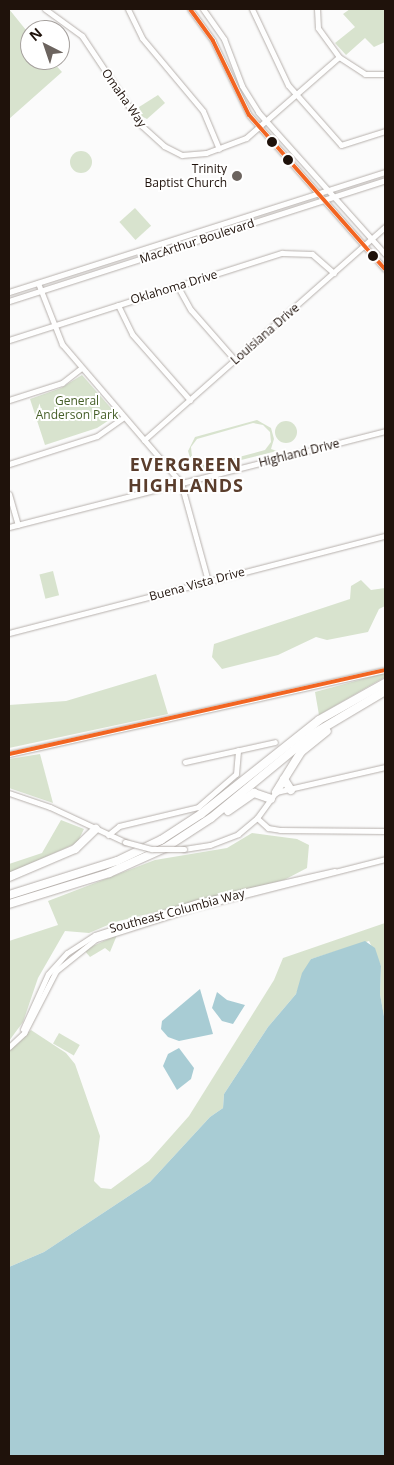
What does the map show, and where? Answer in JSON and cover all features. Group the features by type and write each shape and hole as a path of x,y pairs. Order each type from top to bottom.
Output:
{"highway":[{"path":"9,896 117,861 161,840 201,814 299,734 385,683"},
{"path":"192,832 298,746 360,704 385,691"},
{"path":"9,904 125,867 192,832 254,793 273,796 301,752 360,704"},
{"path":"284,778 292,790"},
{"path":"9,878 74,849 96,829"}],"street":[{"name":"Omaha Way","path":"45,9 82,36 131,112 156,141 182,155 195,156 242,141 260,128 339,57"},
{"path":"128,9 142,38 203,111 220,149"},
{"path":"190,9 213,41 240,102 317,194 385,269"},
{"path":"203,9 224,39 249,100 332,197 385,254"},
{"path":"252,9 281,74 296,96 341,145 385,131"},
{"path":"317,9 318,28 339,57 366,74 385,74"},
{"name":"MacArthur Boulevard","path":"9,292 385,172"},
{"name":"MacArthur Boulevard","path":"9,301 385,180"},
{"name":"Louisiana Drive","path":"144,440 385,227"},
{"name":"Oklahoma Drive","path":"9,340 293,250 312,254 334,273"},
{"path":"38,283 53,326 81,368 182,483 208,582"},
{"path":"178,286 191,310 234,360"},
{"path":"118,305 132,334 190,400"},
{"path":"9,400 62,383 81,368"},
{"path":"9,464 97,436 124,417"},
{"name":"Highland Drive","path":"9,528 385,431"},
{"path":"9,494 18,525"},
{"name":"Buena Vista Drive","path":"9,634 385,536"},
{"path":"9,754 385,670"},
{"path":"185,762 275,742"},
{"path":"108,835 119,826 198,807 236,774 238,750"},
{"path":"9,793 125,842 152,849 184,849 229,838 257,818 273,796 385,767"},
{"path":"257,818 268,828 280,830 385,831"},
{"name":"Southeast Columbia Way","path":"9,1047 30,1022 53,975 89,942 197,907 385,859"}],"green space":[{"path":"9,9 20,23 20,70 60,70 62,72 9,119"},
{"path":"350,9 385,9 385,42 374,47 365,38 346,55 335,43 355,27 343,14"},
{"path":"158,95 165,103 147,119 141,116 139,107"},
{"path":"81,151 89,154 92,162 89,170 81,173 73,170 70,162 73,154"},
{"path":"135,208 151,226 135,240 119,222"},
{"name":"General Anderson Park","path":"82,375 117,415 97,428 45,445 30,399 61,388"},
{"path":"257,420 271,428 274,439 271,449 277,451 194,472 199,467 191,461 188,451 195,437","holes":["253,423 263,425 270,432 271,442 265,450 209,465 199,464 192,457 191,447 197,439"]},
{"path":"286,421 294,424 297,432 294,440 286,443 278,440 275,432 278,424"},
{"path":"53,571 59,595 45,599 39,574"},
{"path":"361,580 371,590 385,588 385,606 379,609 368,632 327,640 316,637 278,655 222,669 212,657 214,644 350,599 351,586"},
{"path":"385,673 385,677 319,715 315,692"},
{"path":"156,674 168,714 9,748 9,705 66,701"},
{"path":"40,754 53,803 9,788 9,759"},
{"path":"61,820 84,829 77,843 9,873 9,864 42,853"},
{"path":"252,833 297,839 309,845 307,868 284,880 115,922 89,933 65,931 38,978 23,1022 9,1041 9,941 58,925 48,901 155,860 227,848"},
{"path":"385,923 385,1022 380,994 381,966 369,941 311,959 296,994 268,1027 224,1094 223,1108 210,1117 150,1182 44,1252 9,1267 9,1051 31,1030 66,1053 75,1064 100,1136 94,1181 101,1188 111,1189 149,1161 189,1116 274,980 283,958"},
{"path":"117,935 110,952 105,948 90,957 84,950"},
{"path":"59,1033 80,1045 74,1055 53,1043"}],"water":[{"path":"365,941 375,948 381,966 380,994 385,1022 385,1456 9,1456 9,1267 44,1252 150,1182 210,1117 223,1108 224,1094 268,1027 296,994 302,973 311,959"},
{"path":"200,989 213,1034 179,1041 168,1037 161,1029 162,1021"},
{"path":"217,992 227,1000 245,1005 233,1024 222,1021 212,1008"},
{"path":"179,1048 194,1068 191,1079 177,1090 163,1066 168,1054"}],"transit line":[{"path":"190,9 213,41 249,115 385,269"},
{"path":"9,754 385,670"}],"place":[{"name":"Trinity Baptist Church","path":"237,176"}],"district":[{"name":"EVERGREEN HIGHLANDS","path":"186,475"}]}
